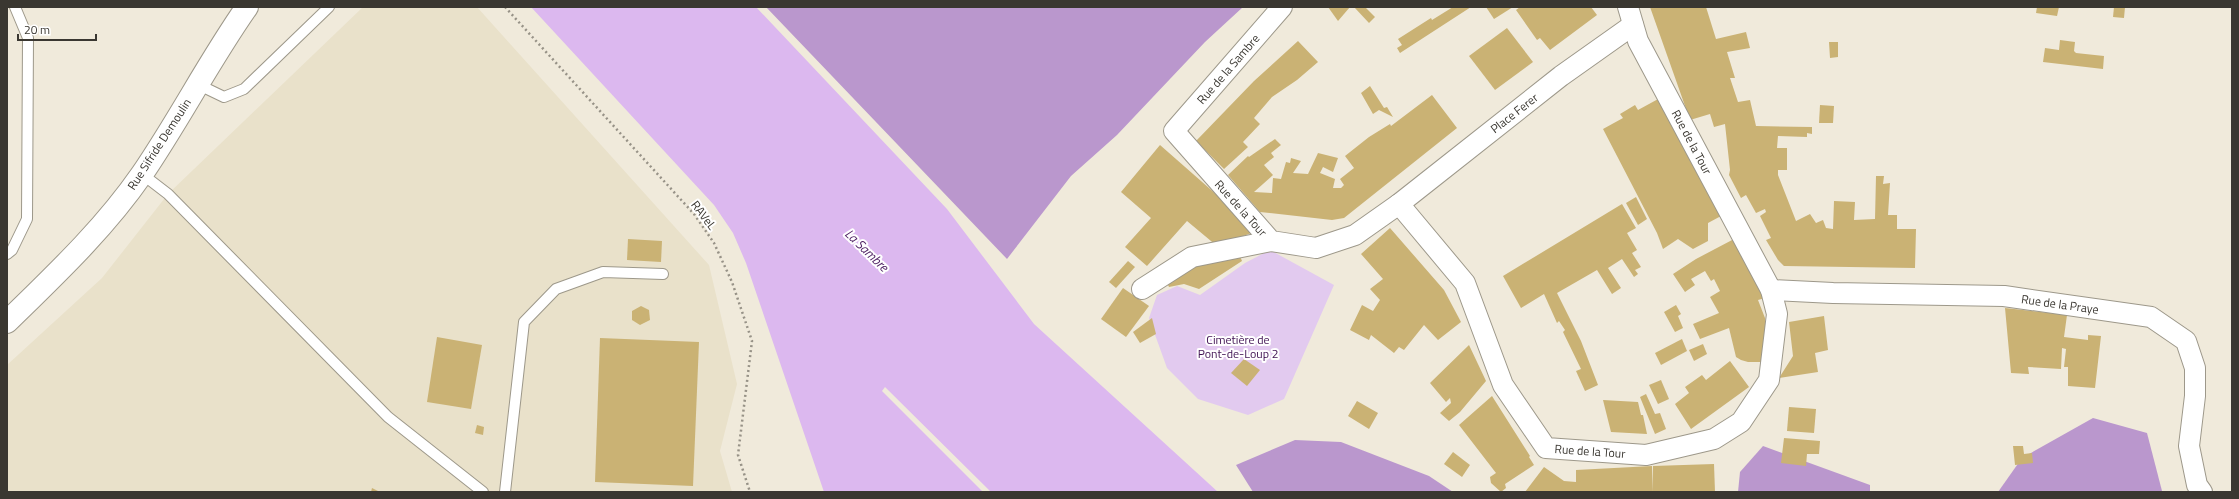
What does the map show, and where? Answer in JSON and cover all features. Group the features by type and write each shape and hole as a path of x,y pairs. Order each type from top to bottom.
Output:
{"main road":[{"name":"Rue Sifride Demoulin","path":"7,322 75,255 105,222 142,174 197,84 247,7"}],"street":[{"name":"Rue de la Sambre","path":"1174,131 1282,7"},
{"name":"Rue de la Tour","path":"1174,131 1271,241 1316,248 1355,235 1399,204 1465,283 1503,384 1546,448 1646,455 1714,439 1741,422 1769,380 1778,314 1771,290 1638,41 1630,16"},
{"name":"Place Ferer","path":"1399,204 1561,76 1630,16"},
{"path":"1142,289 1192,257 1271,241"},
{"name":"Rue de la Praye","path":"1771,290 1833,293 2004,296 2151,317 2186,341 2195,368 2195,396 2189,446 2197,485 2202,492"}],"lane":[{"path":"7,254 12,250 27,219 28,38 15,7"},
{"path":"197,84 224,97 244,89 329,7"},
{"path":"142,174 168,194 388,417 483,492"},
{"path":"505,492 524,322 556,288 603,272 663,274"}],"path":[{"name":"RAVeL","path":"505,7 694,214 714,243 732,282 752,341 738,455 750,492"}],"shaded area":[{"path":"363,7 477,7 709,265 737,384 720,451 732,492 7,492 7,365 102,278 168,194"},
{"path":"766,7 1243,7 1205,42 1117,135 1071,176 1007,259"},
{"path":"2093,418 2147,433 2162,491 1998,492 2022,458"},
{"path":"1295,440 1341,442 1429,476 1453,492 1253,492 1236,465"},
{"path":"1763,446 1870,485 1870,492 1738,492 1740,472"}],"green space":[{"name":"Cimetière de Pont-de-Loup 2","path":"1270,250 1334,285 1284,399 1248,415 1198,399 1167,368 1149,318 1157,295 1177,286 1200,295 1245,263"}],"water":[{"name":"La Sambre","path":"531,7 756,7 947,209 1034,324 1218,492 991,492 885,387 882,391 983,492 824,492 746,263 733,233 714,205"}],"building":[{"path":"1328,7 1350,7 1338,21"},
{"path":"1354,7 1365,7 1375,17 1369,23"},
{"path":"1453,7 1471,7 1400,53 1397,48 1402,45 1398,39 1431,18 1432,20"},
{"path":"1486,7 1513,7 1494,19"},
{"path":"1520,7 1591,7 1597,15 1550,50 1540,38 1537,40 1516,10"},
{"path":"1650,7 1706,7 1716,39 1746,32 1750,48 1727,52 1735,78 1730,78 1738,102 1750,100 1756,126 1812,127 1812,134 1807,133 1807,137 1778,136 1777,148 1787,148 1787,170 1778,170 1778,175 1796,221 1810,214 1816,223 1823,220 1826,228 1833,229 1834,201 1855,202 1854,220 1875,219 1876,176 1884,176 1883,184 1890,183 1888,215 1897,215 1897,229 1916,229 1915,268 1784,266 1778,260 1766,240 1771,238 1760,216 1766,212 1765,209 1756,213 1746,195 1741,198 1729,175 1730,170 1725,124 1714,127 1710,114 1690,120"},
{"path":"2037,7 2059,7 2057,16 2036,13"},
{"path":"2114,7 2125,7 2124,18 2113,17"},
{"path":"1507,28 1533,62 1495,90 1469,56"},
{"path":"2060,40 2075,42 2074,51 2076,53 2104,56 2103,69 2043,62 2045,48 2059,50"},
{"path":"1298,41 1318,62 1297,80 1272,97 1254,118 1260,124 1243,142 1248,147 1224,169 1196,141 1254,81"},
{"path":"1829,42 1838,42 1838,57 1830,58"},
{"path":"1370,86 1384,108 1387,107 1393,117 1379,110 1373,114 1361,93"},
{"path":"1432,95 1457,128 1344,218 1332,220 1260,212 1228,175 1248,156 1249,157 1275,139 1281,145 1271,153 1274,157 1264,165 1273,175 1254,192 1272,193 1273,178 1281,179 1286,162 1290,163 1291,158 1301,161 1293,173 1308,174 1318,153 1338,158 1333,172 1323,167 1320,173 1335,179 1333,188 1341,188 1344,185 1340,179 1354,168 1345,156 1369,137 1390,124 1391,126"},
{"path":"1660,98 1721,216 1708,223 1708,241 1693,249 1678,239 1663,249 1657,233 1603,129 1623,118 1620,114 1635,105 1638,110"},
{"path":"1820,105 1834,106 1833,123 1819,123"},
{"path":"1160,145 1234,210 1254,232 1217,246 1187,221 1147,266 1125,247 1151,218 1121,192"},
{"path":"1636,197 1647,219 1638,225 1626,203"},
{"path":"1622,204 1636,228 1627,233 1637,250 1632,253 1641,267 1635,270 1638,274 1634,277 1622,259 1608,268 1621,288 1612,294 1597,270 1557,293 1581,341 1598,385 1585,391 1576,371 1581,369 1563,332 1565,330 1559,321 1557,323 1544,294 1521,308 1503,276"},
{"path":"1390,228 1444,290 1461,322 1438,340 1424,325 1404,350 1399,347 1394,353 1371,335 1369,340 1350,330 1362,305 1373,311 1380,300 1370,289 1383,279 1361,254"},
{"path":"628,239 662,241 661,262 627,260"},
{"path":"1734,239 1765,298 1758,300 1765,318 1767,338 1762,362 1748,362 1736,357 1729,328 1700,339 1693,324 1719,313 1710,297 1720,291 1714,279 1711,281 1705,271 1691,279 1695,285 1685,292 1673,274 1696,259"},
{"path":"1239,254 1242,261 1199,289 1184,284 1169,287 1165,279 1186,269"},
{"path":"1128,261 1135,267 1116,288 1109,282"},
{"path":"1123,288 1149,306 1126,337 1101,319"},
{"path":"1676,305 1681,314 1678,316 1683,328 1675,332 1664,312"},
{"path":"641,306 649,310 650,320 640,325 632,320 632,311"},
{"path":"2005,308 2067,315 2064,337 2088,340 2088,335 2101,336 2095,388 2068,386 2068,367 2064,367 2066,349 2062,348 2061,369 2028,367 2029,374 2011,373"},
{"path":"1824,316 1828,350 1815,353 1818,372 1779,378 1793,356 1789,322"},
{"path":"1152,318 1156,334 1140,343 1133,332"},
{"path":"437,337 482,345 471,409 427,402"},
{"path":"600,338 699,342 693,486 595,482"},
{"path":"1682,339 1687,351 1661,365 1655,353"},
{"path":"1703,344 1707,354 1694,361 1689,350"},
{"path":"1469,345 1486,381 1460,412 1449,421 1440,413 1451,403 1450,398 1446,402 1430,383"},
{"path":"1244,359 1260,370 1247,386 1231,373"},
{"path":"1730,361 1749,387 1691,429 1675,404 1689,393 1685,387 1702,375 1706,380"},
{"path":"1661,380 1669,399 1658,404 1649,385"},
{"path":"1646,394 1655,414 1660,413 1666,429 1655,434 1640,397"},
{"path":"1492,396 1530,456 1529,457 1534,465 1505,484 1506,488 1501,492 1491,483 1490,477 1496,473 1459,425"},
{"path":"1603,400 1638,402 1641,415 1643,415 1647,434 1611,432"},
{"path":"1357,401 1378,413 1369,429 1348,416"},
{"path":"1789,407 1816,409 1814,433 1787,431"},
{"path":"477,425 484,427 483,435 475,433"},
{"path":"1784,438 1820,441 1819,454 1807,454 1806,466 1781,463"},
{"path":"2013,446 2023,446 2024,454 2032,453 2033,463 2015,465"},
{"path":"1453,452 1470,465 1462,477 1444,464"},
{"path":"1714,464 1715,492 1653,492 1653,466"},
{"path":"1652,466 1653,492 1525,492 1544,467 1564,481 1576,482 1576,470"},
{"path":"372,488 380,492 371,492"}]}
